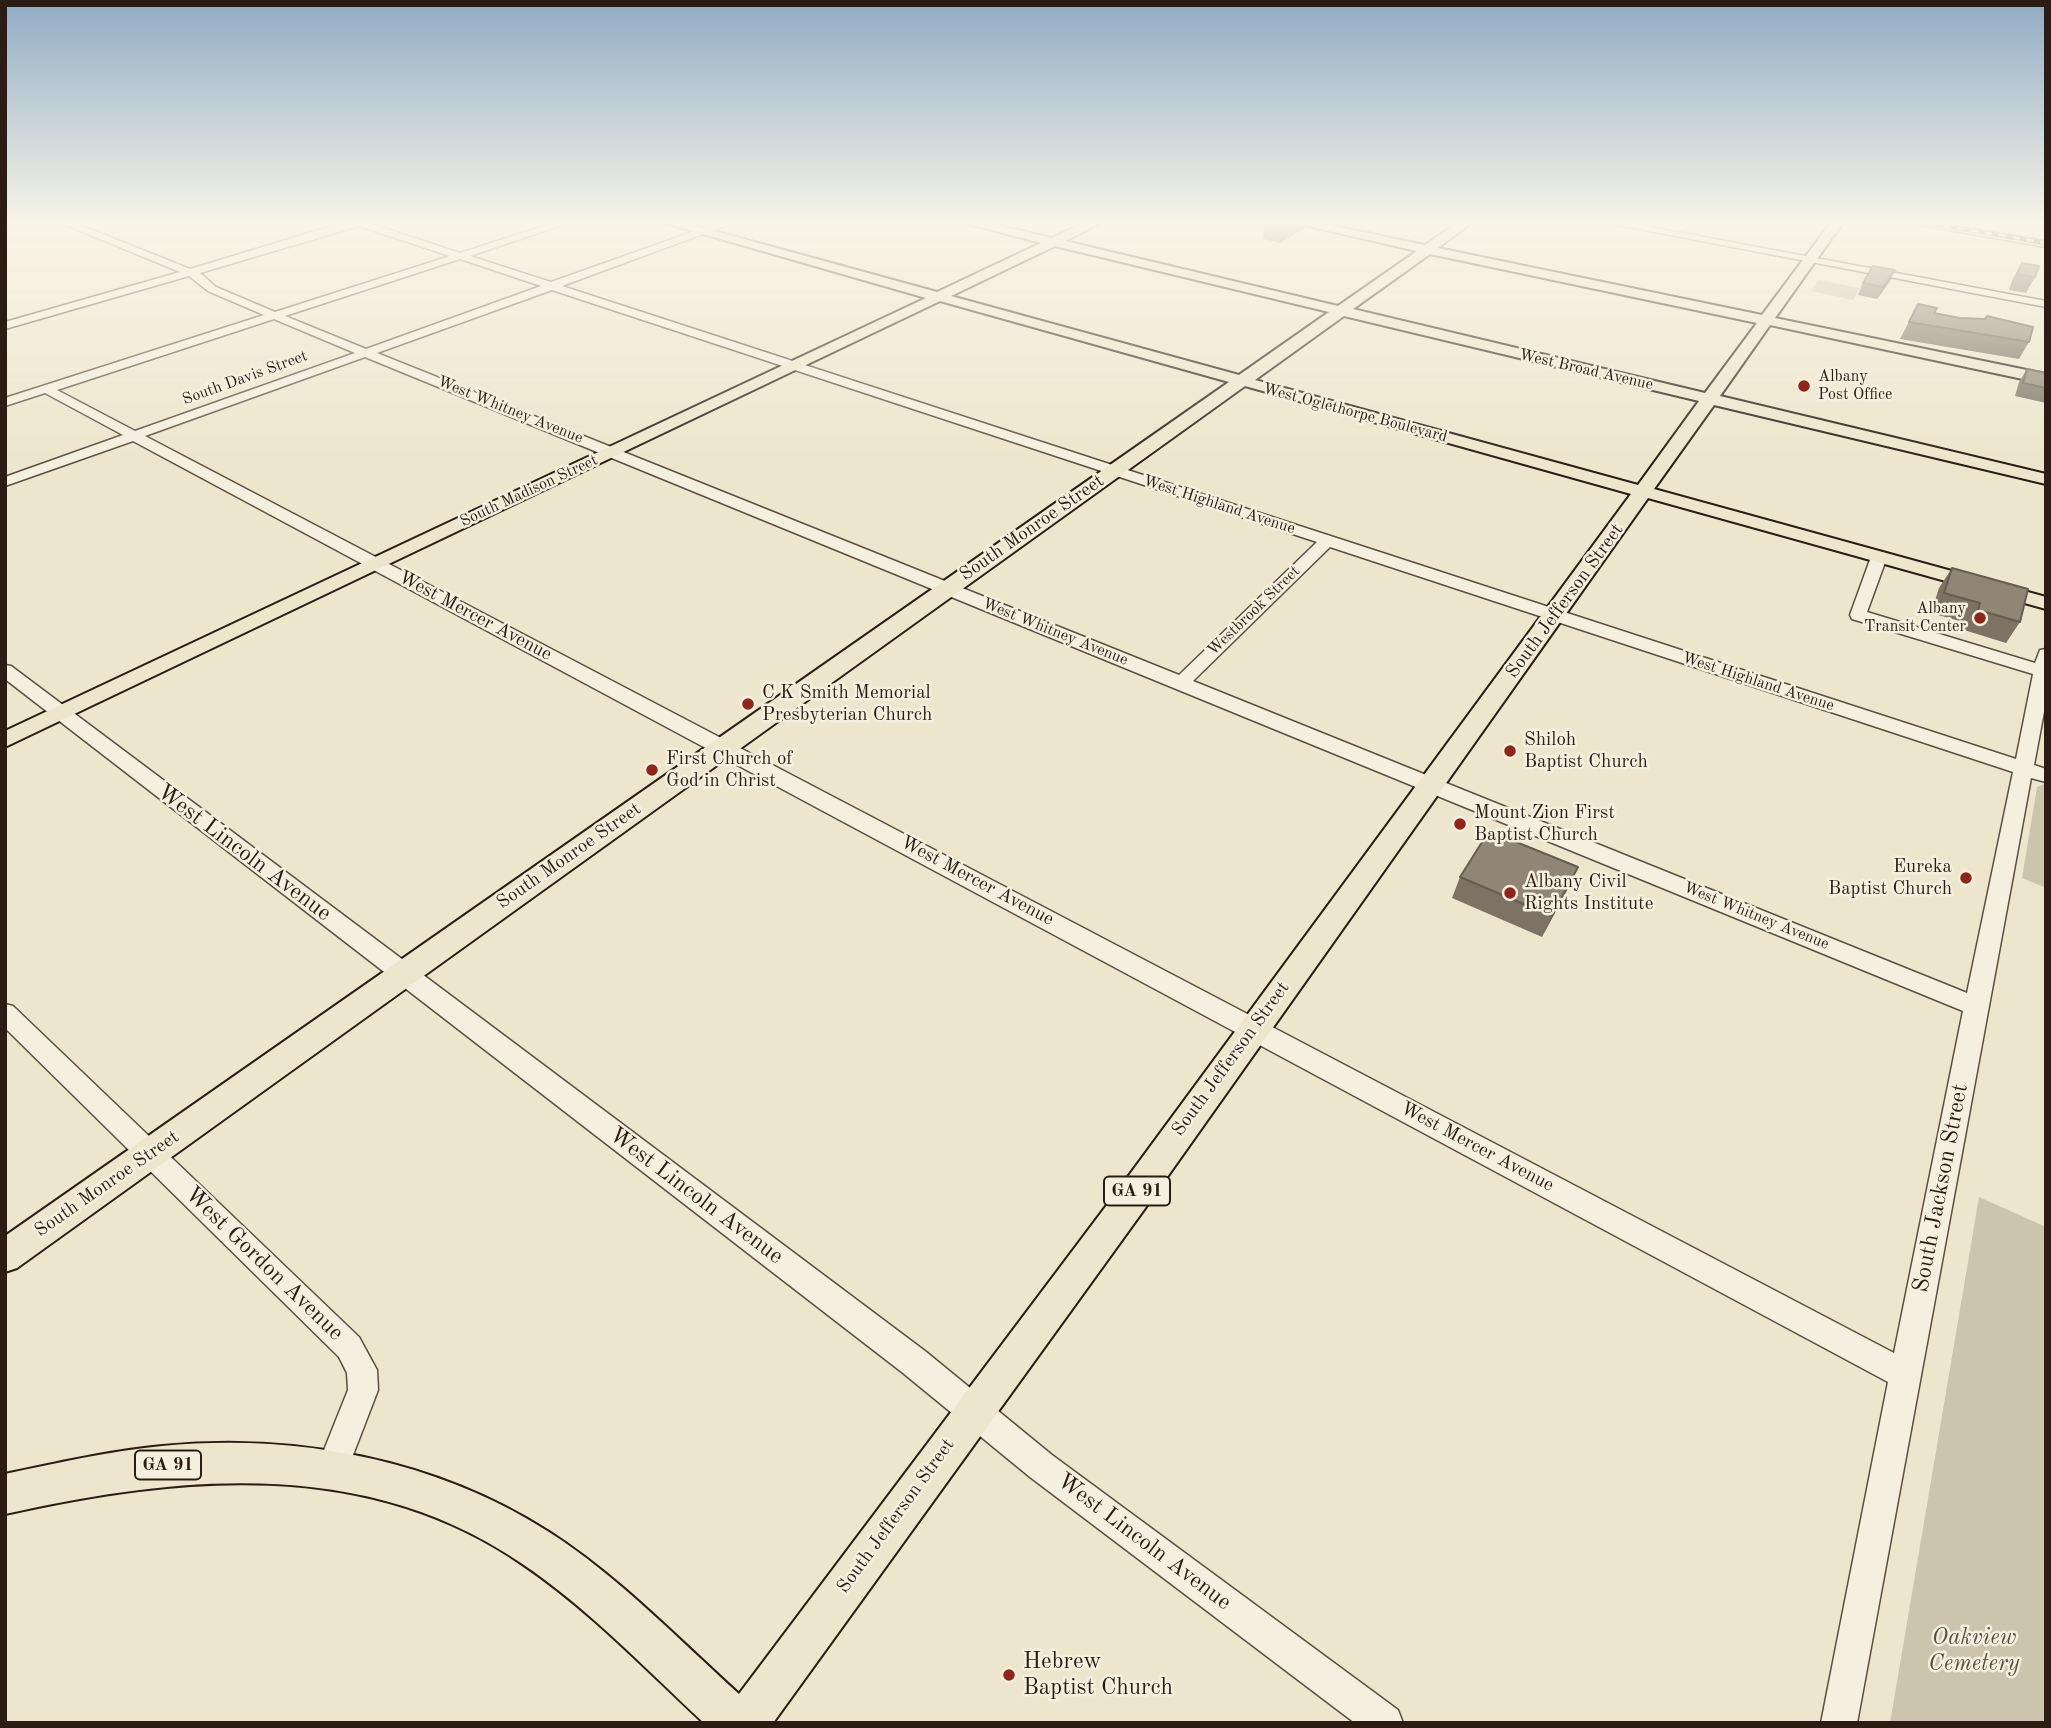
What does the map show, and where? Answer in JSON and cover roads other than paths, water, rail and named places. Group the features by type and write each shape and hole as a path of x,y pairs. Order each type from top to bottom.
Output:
{"main road":[{"name":"South Madison Street","path":"5,740 931,302"},
{"name":"West Oglethorpe Boulevard","path":"952,302 2046,603"},
{"name":"West Broad Avenue","path":"1314,302 2046,472"},
{"name":"South Monroe Street","path":"5,1256 1113,470 1355,302"},
{"path":"1677,302 2046,379"},
{"name":"GA 91","path":"1713,396 1781,302"},
{"name":"West Broad Avenue","path":"1713,396 2046,479"},
{"name":"South Jefferson Street","path":"745,1723 974,1409 1131,1200 1253,1027 1713,396"},
{"name":"GA 91","path":"5,1494 102,1474 183,1464 259,1462 332,1470 403,1486 437,1497 484,1518 534,1547 602,1601 737,1723"}],"street":[{"path":"5,326 88,302"},
{"name":"West Whitney Avenue","path":"241,302 1976,1006"},
{"path":"5,402 317,302"},
{"name":"South Davis Street","path":"5,482 508,302"},
{"name":"West Highland Avenue","path":"599,302 2035,772"},
{"name":"West Mercer Avenue","path":"46,389 1906,1375"},
{"name":"Westbrook Street","path":"1181,683 1327,541"},
{"path":"1879,557 1858,615 2044,662"},
{"name":"South Jackson Street","path":"1839,1723 1976,1006 2035,772 2044,662"},
{"name":"West Lincoln Avenue","path":"5,670 974,1409 1041,1466 1385,1723"},
{"name":"West Gordon Avenue","path":"5,1013 349,1347 362,1370 363,1390 332,1470"}],"place":[{"name":"Albany Post Office","path":"1804,386"},
{"name":"Albany Transit Center","path":"1980,618"},
{"name":"C K Smith Memorial Presbyterian Church","path":"748,704"},
{"name":"Shiloh Baptist Church","path":"1510,751"},
{"name":"First Church of God in Christ","path":"652,770"},
{"name":"Mount Zion First Baptist Church","path":"1460,824"},
{"name":"Eureka Baptist Church","path":"1966,878"},
{"name":"Albany Civil Rights Institute","path":"1510,893"},
{"name":"Hebrew Baptist Church","path":"1009,1675"}],"park label":[{"name":"Oakview Cemetery","path":"1974,1651"}]}
